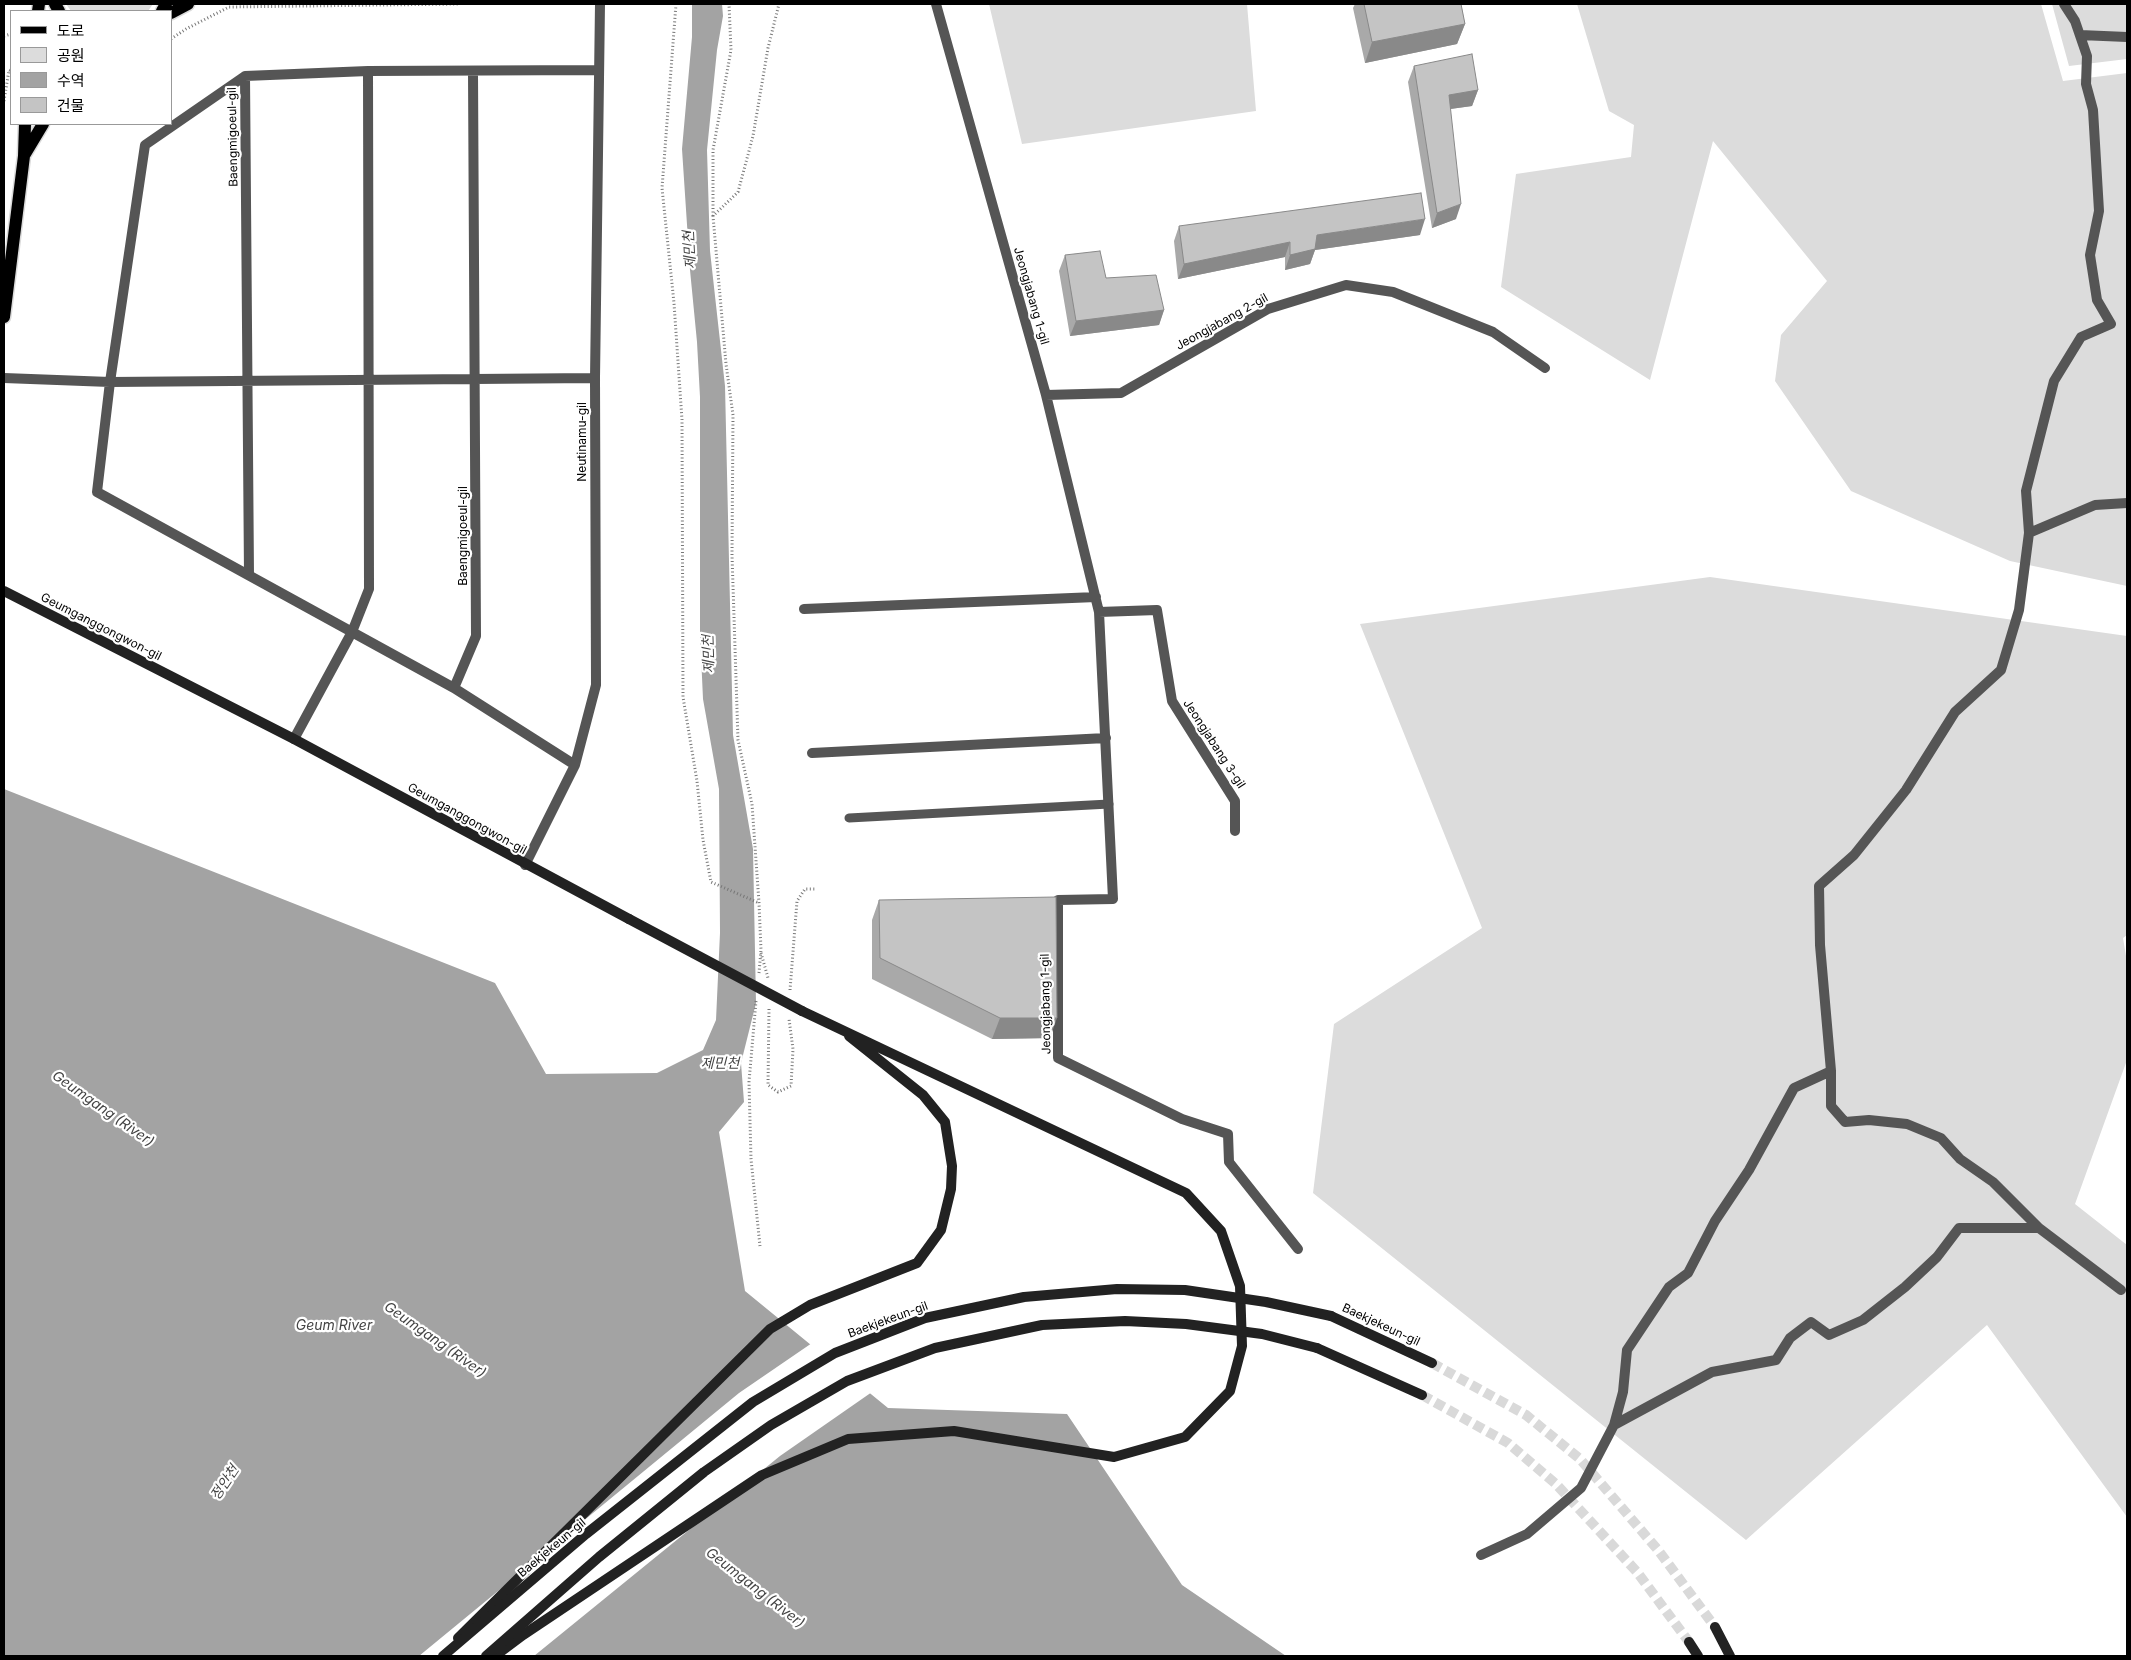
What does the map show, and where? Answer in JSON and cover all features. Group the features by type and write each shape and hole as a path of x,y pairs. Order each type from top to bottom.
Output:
{"main road":[{"path":"172,12 188,4"},
{"path":"4,317 24,156 24,125"},
{"path":"24,156 41,125"},
{"name":"Geumganggongwon-gil","path":"4,591 294,739 526,865 802,1011 835,1026"},
{"path":"442,1656 770,1329 810,1305 917,1263 941,1230 951,1189 952,1166 945,1122 922,1095 835,1026"},
{"path":"495,1656 523,1635 762,1475 848,1439 954,1432 1114,1457 1185,1437 1230,1391 1242,1346 1240,1286 1221,1231 1186,1193 835,1026"},
{"name":"Baekjekeun-gil","path":"442,1656 586,1534 754,1402 835,1353 926,1318 1024,1297 1116,1289 1185,1290 1266,1302 1331,1316 1432,1363"},
{"path":"486,1656 600,1556 704,1472 770,1426 847,1381 935,1348 1042,1325 1125,1321 1186,1324 1262,1334 1317,1348 1422,1395"},
{"path":"1715,1627 1730,1656"},
{"path":"1689,1642 1698,1656"}],"street":[{"name":"Neutinamu-gil","path":"526,865 574,765 596,685 595,378 600,4"},
{"name":"Jeongjabang 1-gil","path":"936,4 1046,395 1099,612 1113,898 1058,900 1058,1058 1182,1119 1228,1134 1229,1162 1298,1249"},
{"path":"2064,4 2075,21 2087,56 2086,84 2093,110 2099,211 2090,255 2097,300 2111,324 2081,338 2054,381 2026,491 2029,533 2019,610 2001,670 1954,712 1906,790 1854,855 1819,886 1820,945 1831,1072 1831,1106 1845,1122 1869,1120 1907,1124 1942,1138 1960,1159 1993,1182 2039,1228 2120,1290"},
{"path":"2080,35 2127,37"},
{"path":"245,76 368,71 599,70"},
{"path":"294,739 352,632 369,589 368,71"},
{"name":"Baengmigoeul-gil","path":"454,688 476,636 472,72"},
{"name":"Baengmigoeul-gil","path":"245,76 249,575"},
{"name":"Baengmigoeul-gil","path":"245,76 145,144 110,382 97,492 454,688 574,765"},
{"name":"Jeongjabang 2-gil","path":"1046,395 1121,393 1268,309 1346,285 1393,292 1493,332 1545,368"},
{"path":"4,378 110,382 595,378"},
{"path":"2029,533 2095,505 2127,503"},
{"path":"804,609 1096,597"},
{"name":"Jeongjabang 3-gil","path":"1099,612 1157,610 1172,701 1235,801 1235,831"},
{"path":"812,753 1106,738"},
{"path":"1481,1555 1527,1534 1581,1488 1614,1425 1623,1392 1627,1350 1669,1287 1688,1273 1715,1221 1749,1170 1794,1088 1831,1072"},
{"path":"1614,1425 1712,1372 1776,1360 1790,1338 1811,1322 1828,1335 1863,1320 1905,1287 1937,1257 1959,1228 2039,1228"}],"lane":[{"path":"849,818 1109,804"}],"path":[{"path":"172,38 229,7 458,4"},
{"path":"676,4 662,188 674,303 682,420 683,698 697,781 703,840 711,882 759,903"},
{"path":"729,4 731,50 712,150 713,216 726,364 733,415 732,555 738,740 752,804 761,950 758,978"},
{"path":"713,216 738,192 753,136 768,48 779,4"},
{"path":"4,101 10,71"},
{"path":"756,997 749,1082 751,1158 760,1246"}],"green space":[{"path":"66,4 153,4 149,10 70,10"},
{"path":"989,4 1247,4 1256,111 1022,144"},
{"path":"1577,4 2041,4 2063,81 2127,73 2127,586 2010,561 1851,491 1775,381 1781,335 1827,281 1713,141 1650,380 1501,287 1516,174 1631,157 1634,125 1609,111"},
{"path":"2052,4 2127,4 2127,59 2069,66"},
{"path":"1710,577 2127,636 2127,935 2123,938 2127,962 2127,1060 2075,1204 2127,1245 2127,1517 1987,1325 1746,1540 1313,1193 1334,1024 1482,928 1360,624"}],"water":[{"name":"Geum River","path":"692,4 722,4 723,16 717,50 707,150 710,251 725,386 733,735 753,849 756,1003 741,1063 744,1102 719,1132 745,1291 888,1408 1067,1414 1182,1585 1286,1656 4,1656 4,789 495,983 546,1074 657,1073 703,1050 716,1020 720,933 719,789 703,699 700,633 700,397 682,149 692,37"}],"pier":[{"path":"812,1343 872,1392 780,1456 534,1656 419,1656 739,1393"}],"building":[{"path":"1364,4 1461,4 1465,24 1372,42"},
{"path":"1472,54 1478,90 1449,95 1461,204 1437,213 1414,66"},
{"path":"1421,193 1425,219 1317,235 1315,249 1290,255 1290,242 1184,264 1179,226"},
{"path":"1100,251 1106,278 1156,275 1164,310 1076,321 1065,255"},
{"path":"1056,897 1057,1018 1000,1018 880,958 879,900"}],"tunnel":[{"path":"1432,1363 1526,1415 1580,1459 1658,1550 1715,1627"},
{"path":"1422,1395 1508,1443 1556,1484 1637,1572 1689,1642"}],"water label":[{"name":"제민천","path":"690,250"},
{"name":"제민천","path":"709,654"},
{"name":"제민천","path":"720,1064"},
{"name":"Geumgang (River)","path":"103,1109"},
{"name":"Geumgang (River)","path":"435,1340"},
{"name":"정안천","path":"225,1483"},
{"name":"Geumgang (River)","path":"755,1588"}]}
